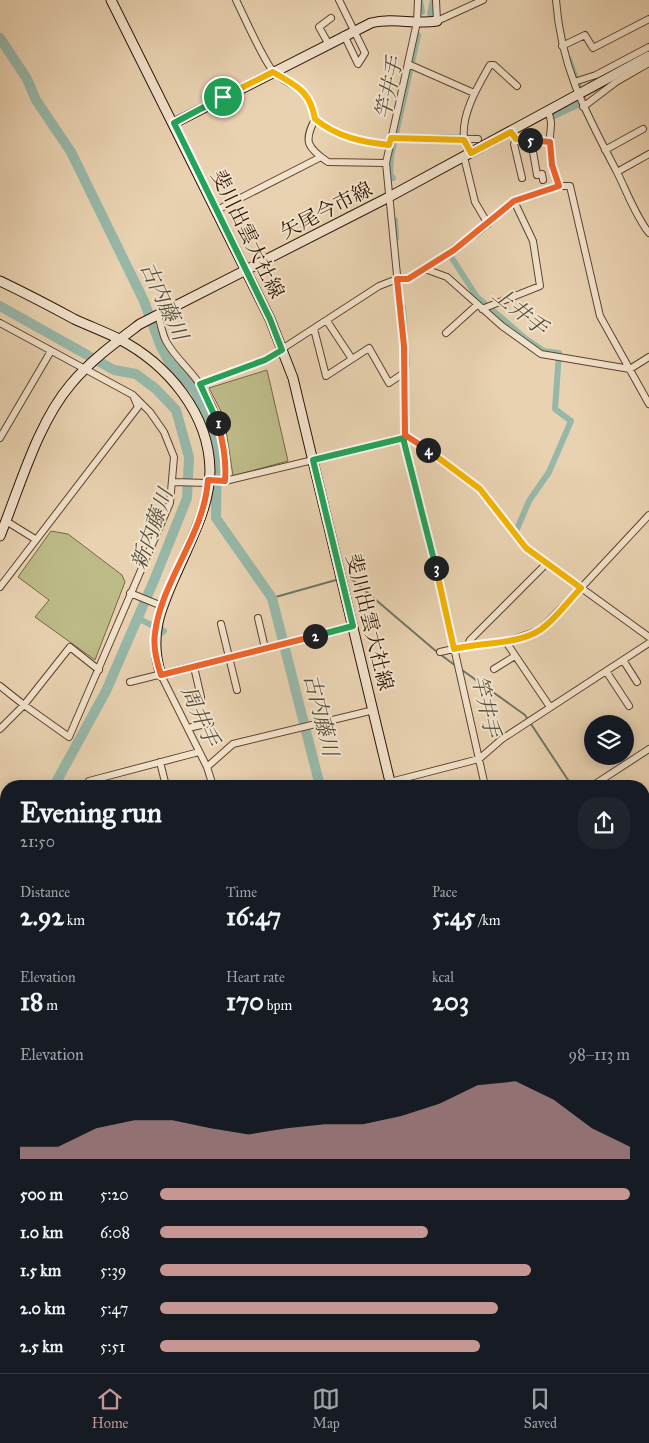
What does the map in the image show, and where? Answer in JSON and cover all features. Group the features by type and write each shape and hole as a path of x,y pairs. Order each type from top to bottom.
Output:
{"main road":[{"name":"斐川出雲大社線","path":"111,0 246,270 282,350 292,378 313,460 390,780"},
{"path":"174,123 354,30 383,20 437,21"},
{"name":"矢尾今市線","path":"0,536 3,520 42,432 70,385 110,346 140,324 468,155 513,135 578,95 646,60"},
{"path":"0,281 120,340 148,357 170,377 191,405 204,436 210,469 203,512 161,605 155,635 161,675"}],"street":[{"path":"236,0 273,72 306,93 313,105 315,119 307,136 308,141 321,157 328,162 386,163"},
{"path":"339,0 366,53 358,64 344,35"},
{"path":"418,0 417,22 386,163 404,346 404,442 484,780"},
{"path":"436,0 437,21 483,0"},
{"path":"556,0 562,46 578,95 604,150 649,233"},
{"path":"328,44 319,27 331,18"},
{"path":"562,46 585,34 593,48 649,19"},
{"path":"574,82 596,75 649,46"},
{"path":"583,107 646,60"},
{"path":"408,64 474,93"},
{"path":"488,224 475,202 464,140 465,122 474,93 490,66 494,65 517,86"},
{"path":"548,112 553,121 550,142 552,165 559,186"},
{"path":"315,119 324,126 361,142 389,145"},
{"path":"604,150 643,129"},
{"path":"522,178 513,135 531,140 550,142"},
{"path":"391,138 478,139"},
{"path":"531,140 537,175 542,174 543,180"},
{"path":"617,172 649,154"},
{"path":"216,210 321,157"},
{"path":"200,384 265,360 372,290 397,279 408,279 488,224 514,201 559,186 570,186 596,303 614,344 649,404"},
{"path":"446,333 480,307 540,286 533,241 514,201"},
{"path":"425,269 447,277 502,326 542,354 630,369 649,357"},
{"path":"158,315 166,340 200,384 216,416 223,441 226,468 225,481"},
{"path":"327,321 352,358"},
{"path":"0,323 133,395 150,412 164,432 174,457 170,503 69,737 0,686"},
{"path":"314,329 326,376 369,348 389,383 404,373"},
{"path":"0,438 51,351"},
{"path":"0,587 138,407 133,395"},
{"path":"173,482 225,481 405,437 480,489 526,548 649,637"},
{"path":"440,652 467,646 506,642 540,630 649,515"},
{"path":"3,520 35,539"},
{"path":"467,646 470,640 546,564"},
{"path":"132,593 161,605"},
{"path":"258,618 265,648"},
{"path":"220,624 237,690"},
{"path":"130,682 228,659 353,626"},
{"path":"642,632 649,626"},
{"path":"506,642 550,707"},
{"path":"405,780 479,759 502,739 649,642"},
{"path":"0,729 24,705 70,647 99,670"},
{"path":"494,669 515,656"},
{"path":"623,660 637,682"},
{"path":"194,667 201,697"},
{"path":"606,671 629,706"},
{"path":"161,675 212,780"},
{"path":"207,767 233,744 374,710"},
{"path":"188,728 210,723"},
{"path":"601,780 649,749"},
{"path":"93,780 199,752"},
{"path":"160,762 164,780"}],"shaded area":[{"path":"267,370 288,461 233,476 224,417 209,388"},
{"path":"51,531 68,534 122,575 125,582 95,660 35,617 49,600 18,577"}],"waterway":[{"name":"竿井手","path":"420,0 422,12"},
{"path":"430,14 433,0"},
{"name":"竿井手","path":"393,178 390,174 391,156 418,35"},
{"name":"古内藤川","path":"0,38 27,79 36,100 71,152 144,301 161,347 168,360 195,391 210,423 217,449 216,518 272,598 318,780"},
{"name":"上井手","path":"551,123 552,117 584,102 569,59"},
{"name":"竿井手","path":"395,220 396,238"},
{"name":"上井手","path":"457,250 450,255 477,297 526,339 544,351 559,353 555,409 571,421 549,472 529,501 514,536"},
{"name":"新内藤川","path":"0,306 114,370 136,374 156,389 176,410 189,457 187,498 155,578 106,691 57,780"},
{"name":"竿井手","path":"403,307 407,365"},
{"path":"349,577 456,666"},
{"path":"272,598 336,580"},
{"name":"周井手","path":"137,618 164,631 157,636 158,640"},
{"path":"462,670 525,715 528,720"},
{"path":"531,724 568,780"}],"route":[{"path":"273,72 306,93 313,105 315,119 336,132 361,142 389,145 391,138 464,140 471,153 511,132 516,139 550,142 552,165 559,186 514,201 454,250 408,279 397,279 404,346 405,435 480,489 526,548 581,588 540,630 506,642 454,649 404,438 402,437 313,460 353,626 161,675 155,635 160,611 203,512 208,480 225,481 226,468 223,441 216,416 200,384 265,360 282,350 270,319 174,123 223,97 273,72"}]}
